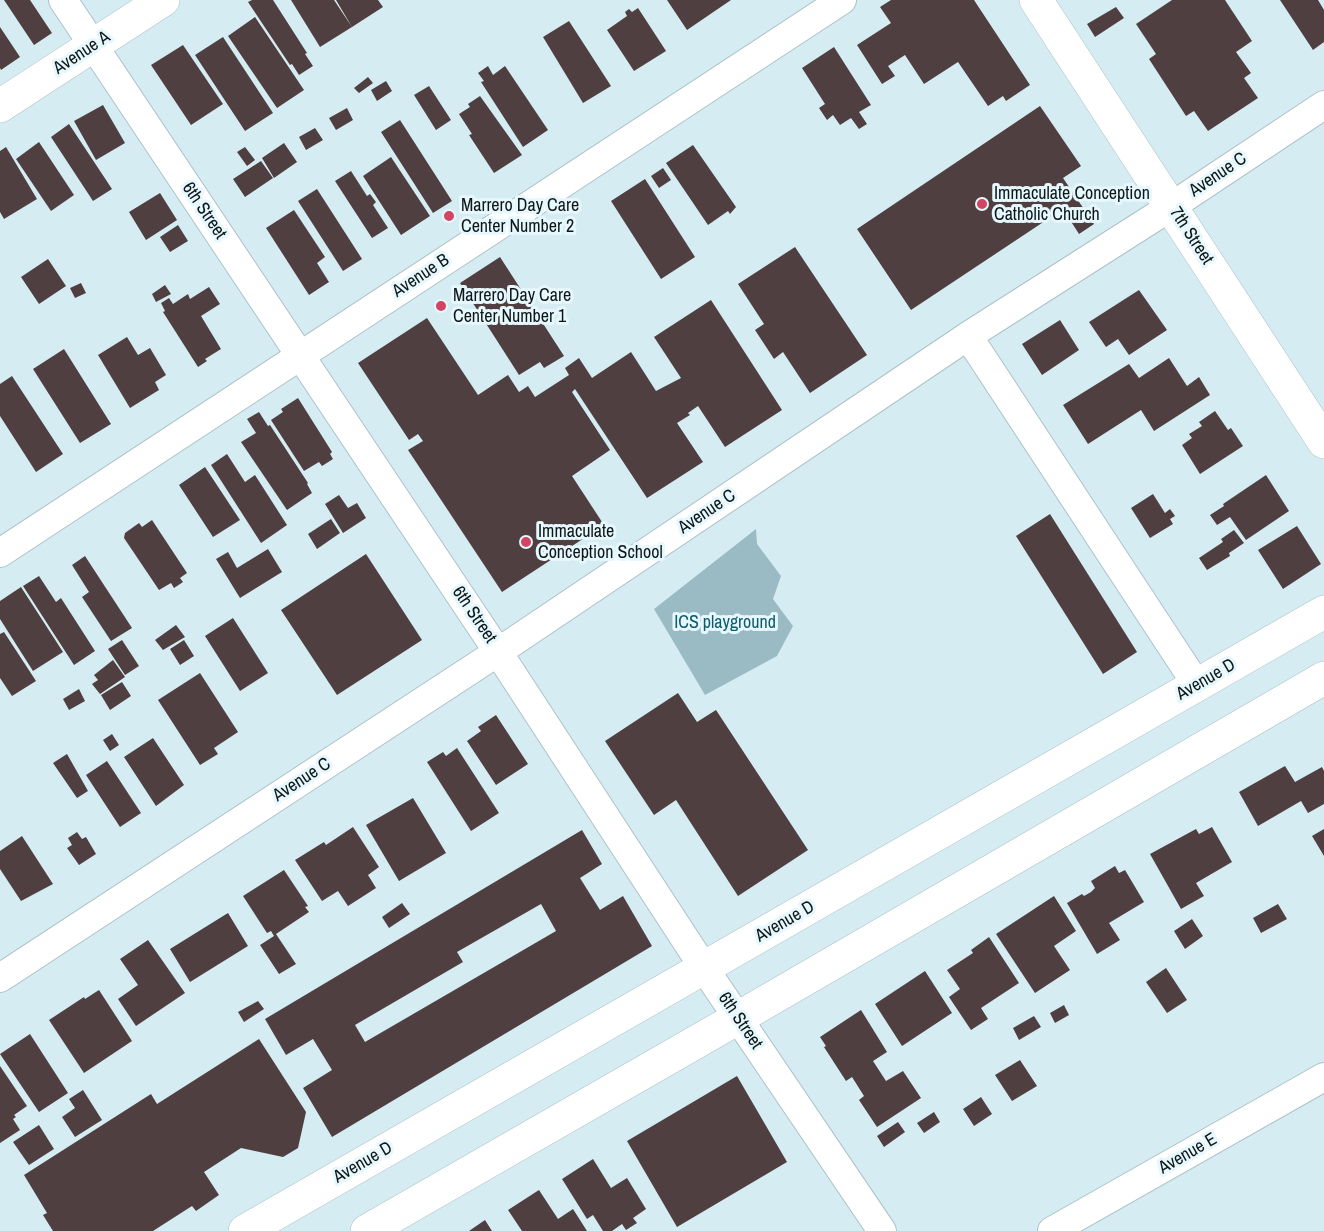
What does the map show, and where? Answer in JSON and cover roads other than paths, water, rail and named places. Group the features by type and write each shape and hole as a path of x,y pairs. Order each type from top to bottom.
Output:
{"street":[{"name":"6th Street","path":"63,0 498,652 704,968 882,1231"},
{"name":"Avenue A","path":"0,106 163,0"},
{"name":"Avenue B","path":"0,553 842,0"},
{"name":"7th Street","path":"1036,0 1324,442"},
{"name":"Avenue C","path":"0,978 498,652 968,336 1172,206 1324,105"},
{"path":"968,336 1197,685"},
{"name":"Avenue D","path":"245,1231 1324,612"},
{"path":"367,1231 1324,678"},
{"name":"Avenue E","path":"1052,1231 1324,1077"}],"place":[{"name":"Immaculate Conception Catholic Church","path":"982,204"},
{"name":"Marrero Day Care Center Number 2","path":"449,216"},
{"name":"Marrero Day Care Center Number 1","path":"441,306"},
{"name":"Immaculate Conception School","path":"526,542"}],"park label":[{"name":"ICS playground","path":"725,623"}]}
